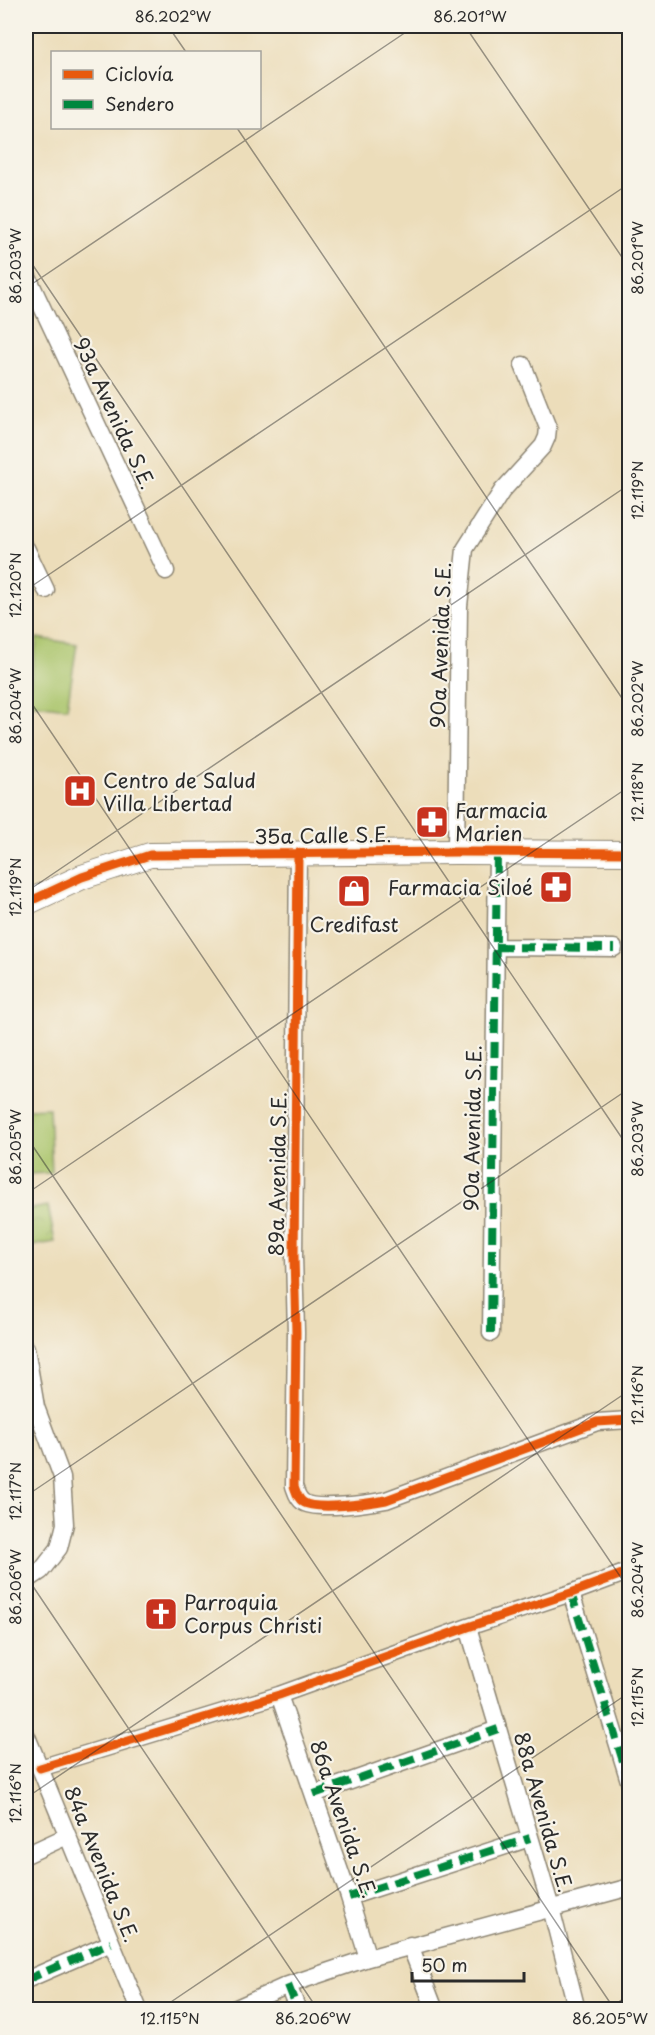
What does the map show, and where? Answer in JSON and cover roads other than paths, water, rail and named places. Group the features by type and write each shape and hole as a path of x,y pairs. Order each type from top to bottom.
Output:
{"street":[{"name":"93a Avenida S.E.","path":"26,273 166,571"},
{"name":"90a Avenida S.E.","path":"456,852 459,606 465,549 502,491 543,446 548,437 548,428 524,365"},
{"path":"26,549 46,590"},
{"name":"35a Calle S.E.","path":"26,903 82,877 150,855 456,852 630,854"},
{"name":"90a Avenida S.E.","path":"491,1333 497,852"},
{"name":"89a Avenida S.E.","path":"298,853 294,1256 296,1332 294,1486 297,1495 303,1502 312,1506 364,1504 386,1500 597,1422 630,1420"},
{"path":"496,947 614,948"},
{"path":"26,1348 36,1407 62,1477 65,1524 59,1548 41,1571 26,1581"},
{"path":"40,1768 279,1695 468,1627 571,1593 630,1570"},
{"path":"571,1593 630,1784"},
{"name":"88a Avenida S.E.","path":"468,1627 551,1908 577,2010"},
{"name":"86a Avenida S.E.","path":"279,1695 368,1958"},
{"path":"314,1794 498,1729"},
{"name":"84a Avenida S.E.","path":"26,1734 139,2010"},
{"path":"26,1855 67,1836"},
{"path":"349,1897 530,1838"},
{"path":"232,2010 288,1985 410,1945 630,1887"},
{"path":"26,1980 111,1943"},
{"path":"410,1945 435,2010"},
{"path":"288,1985 298,2010"}],"place":[{"name":"Centro de Salud Villa Libertad","path":"80,791"},
{"name":"Farmacia Marien","path":"432,822"},
{"name":"Farmacia Siloé","path":"556,887"},
{"name":"Credifast","path":"354,891"},
{"name":"Parroquia Corpus Christi","path":"161,1614"}]}
